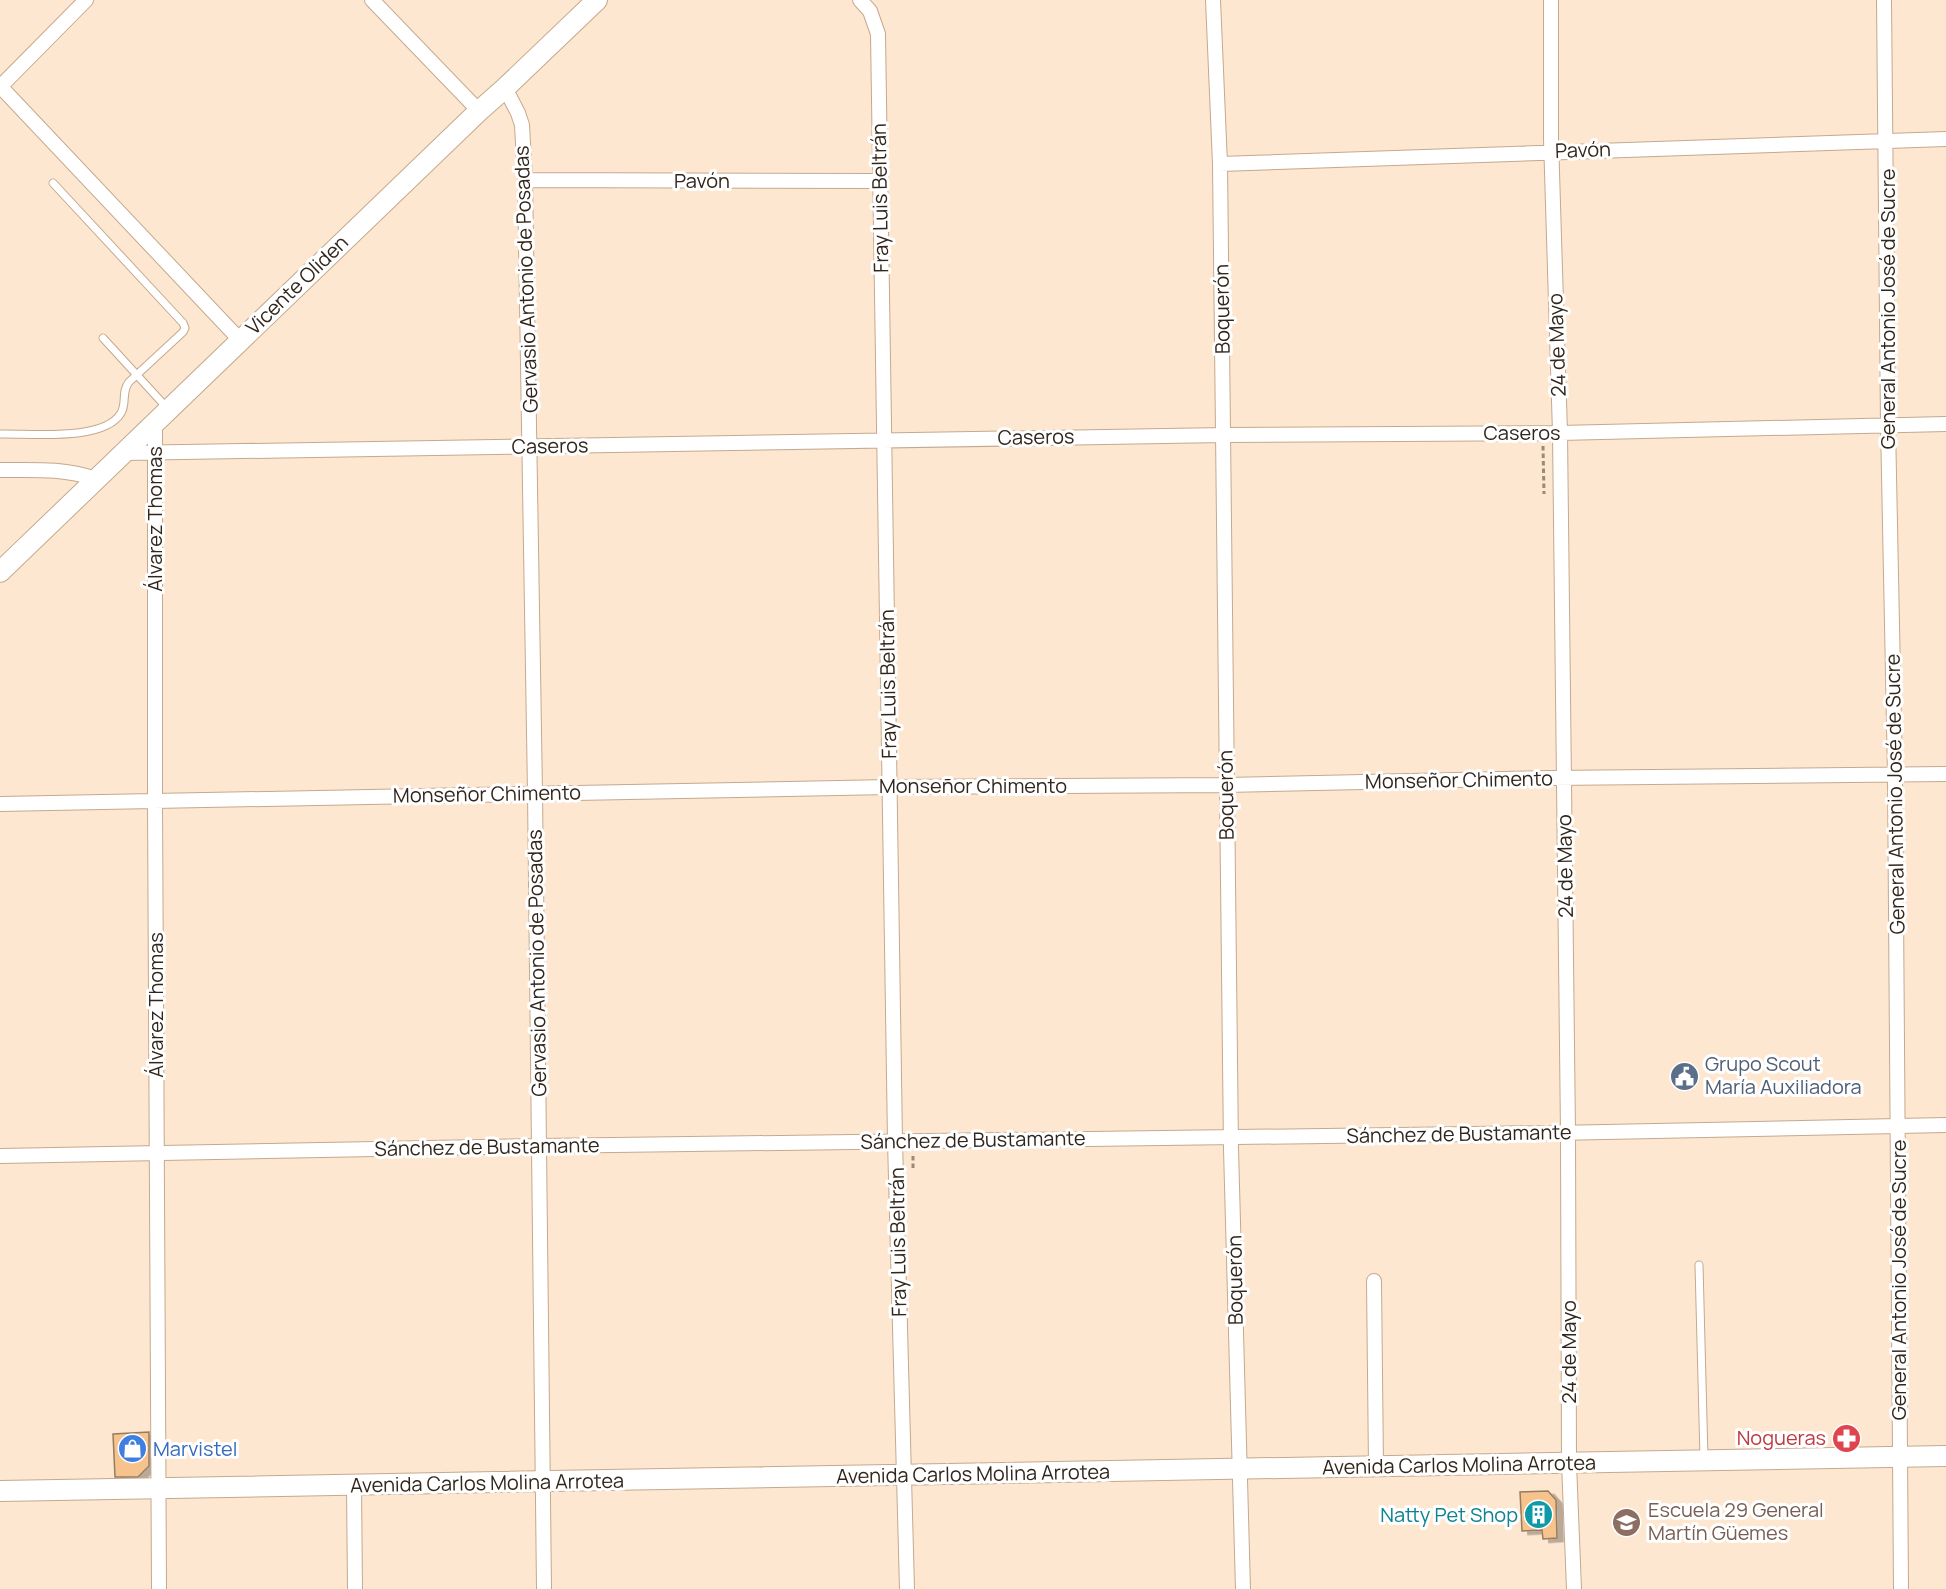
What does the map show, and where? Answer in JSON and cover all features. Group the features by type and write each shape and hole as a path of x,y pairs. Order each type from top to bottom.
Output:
{"street":[{"path":"86,0 0,87 240,340"},
{"path":"372,0 479,111"},
{"name":"Vicente Oliden","path":"0,572 597,0"},
{"name":"Fray Luis Beltrán","path":"860,0 870,11 878,34 895,1141 907,1589"},
{"name":"Boquerón","path":"1213,0 1220,164 1226,785 1243,1589"},
{"name":"24 de Mayo","path":"1551,0 1552,151 1560,433 1568,1133 1569,1463 1574,1589"},
{"name":"General Antonio José de Sucre","path":"1884,0 1888,425 1895,774 1901,1589"},
{"name":"Gervasio Antonio de Posadas","path":"506,88 522,125 525,180 531,446 544,1589"},
{"name":"Pavón","path":"1220,164 1946,139"},
{"name":"Pavón","path":"525,180 879,181"},
{"name":"Álvarez Thomas","path":"159,1589 155,802 156,451 162,415"},
{"name":"Caseros","path":"125,453 1224,435 1560,433 1946,424"},
{"path":"0,470 56,469 96,479"},
{"name":"Monseñor Chimento","path":"0,804 890,787 1226,785 1564,778 1946,774"},
{"name":"Sánchez de Bustamante","path":"0,1155 1568,1133 1946,1125"},
{"path":"1374,1281 1376,1467"},
{"name":"Avenida Carlos Molina Arrotea","path":"0,1491 1946,1456"},
{"path":"354,1485 355,1589"}],"lane":[{"path":"0,434 81,433 102,427 116,419 124,406 125,387 185,328 183,323 53,183"},
{"path":"103,338 137,376 162,415"},
{"path":"1699,1265 1704,1461"}],"path":[{"path":"1544,433 1544,500"},
{"path":"913,1154 913,1178"}],"building":[{"name":"Marvistel","path":"149,1432 149,1466 138,1477 115,1477 113,1434"},
{"name":"Natty Pet Shop","path":"1548,1491 1556,1500 1557,1538 1543,1539 1542,1530 1522,1531 1520,1492"}],"place":[{"name":"Grupo Scout María Auxiliadora","path":"1684,1076"},
{"name":"Nogueras","path":"1847,1438"},
{"name":"Marvistel","path":"132,1449"},
{"name":"Natty Pet Shop","path":"1539,1515"},
{"name":"Escuela 29 General Martín Güemes","path":"1627,1522"}]}
